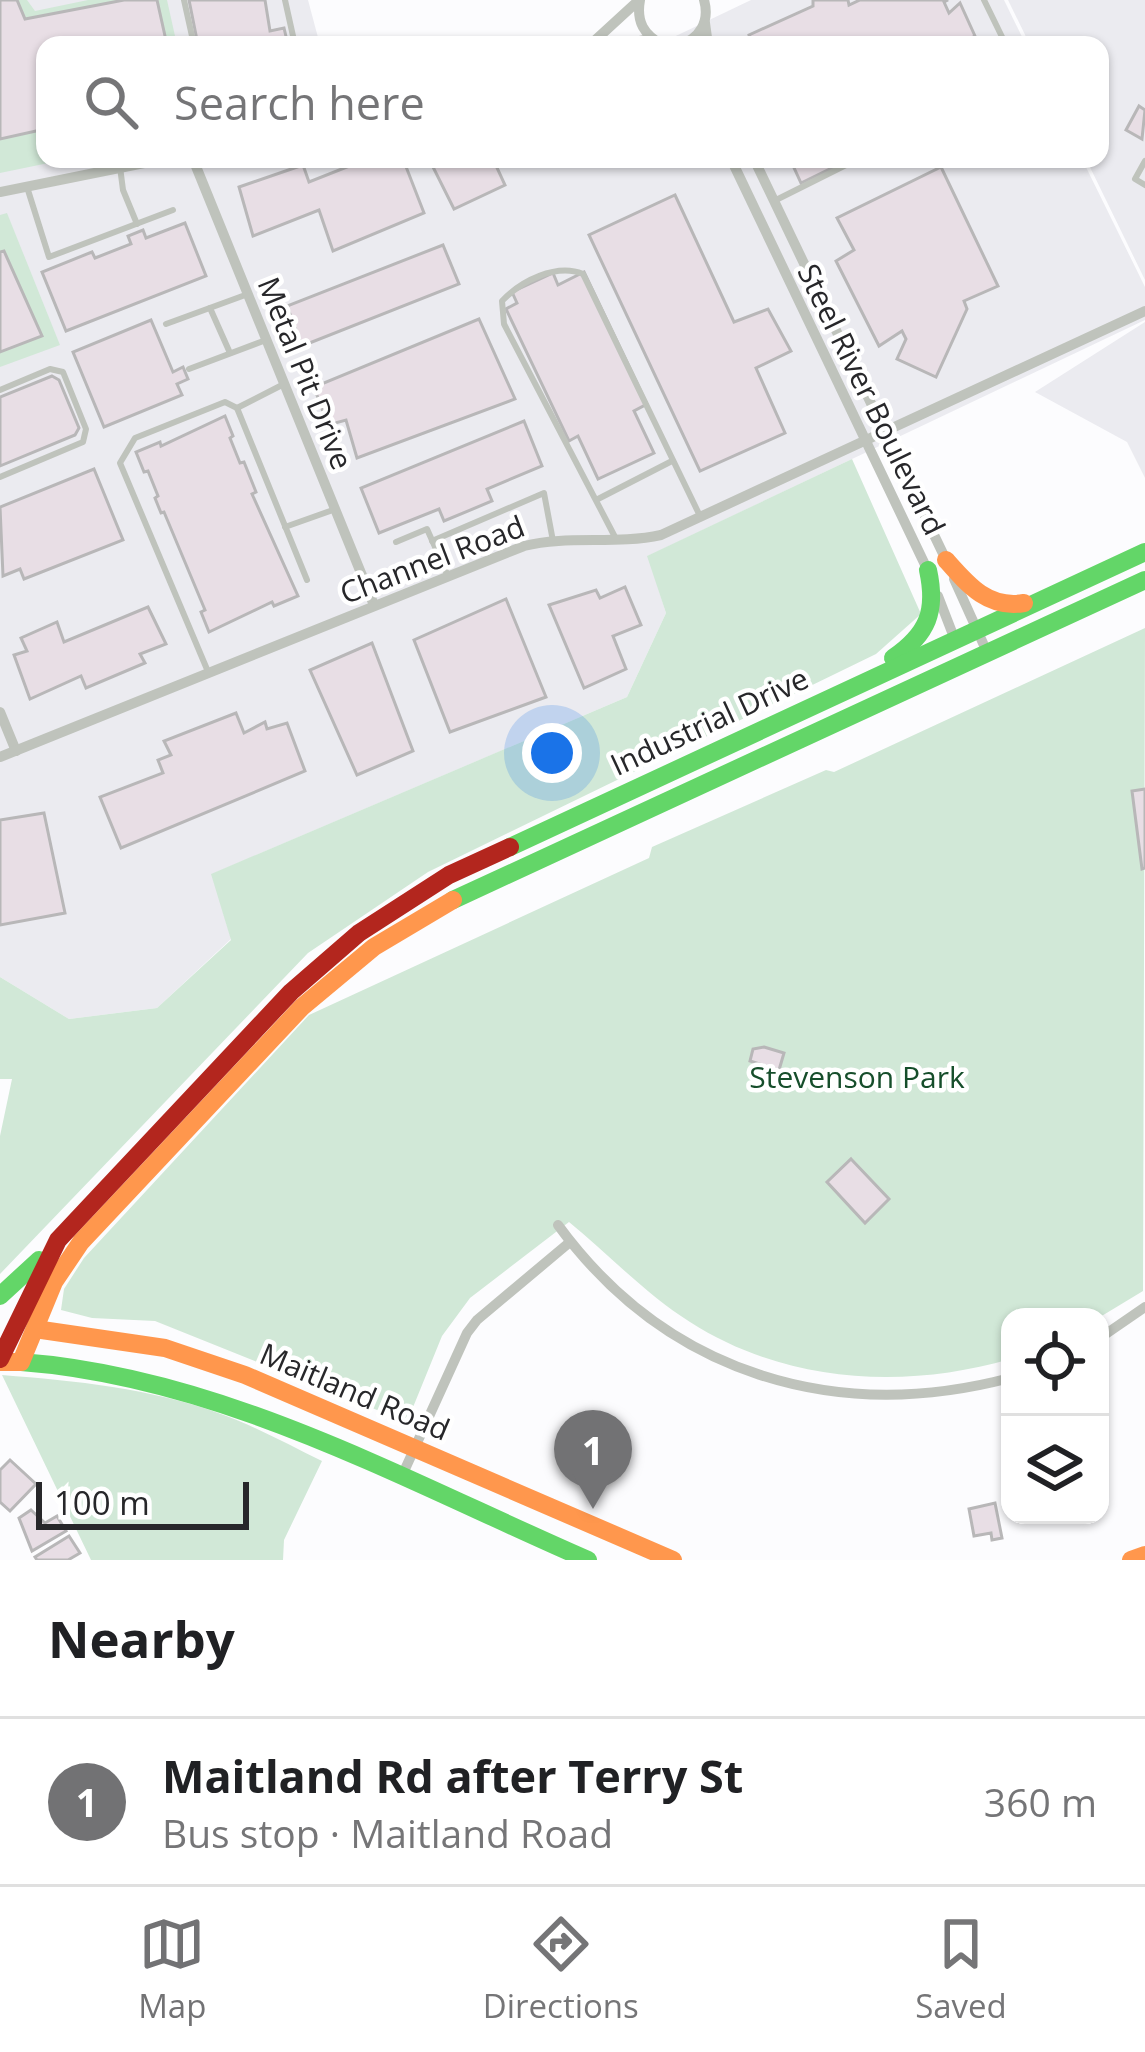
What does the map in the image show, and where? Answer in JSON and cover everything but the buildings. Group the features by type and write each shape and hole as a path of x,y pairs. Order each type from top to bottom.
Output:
{"main road":[{"name":"Industrial Drive","path":"0,1361 58,1240 291,992 359,933 467,866 1145,552"},
{"path":"946,560 975,592 993,603 1013,606 1046,597"},
{"path":"821,703 901,654 925,631 934,605 928,570"},
{"name":"Industrial Drive","path":"21,1362 16,1329 81,1242 302,1007 374,947 456,898 1145,580"},
{"path":"0,1296 58,1240"},
{"name":"Maitland Road","path":"16,1329 117,1338 202,1360 673,1560"},
{"name":"Maitland Road","path":"0,1361 113,1371 240,1409 588,1560"},
{"path":"1131,1560 1145,1555"}],"street":[{"path":"639,0 641,26 648,36"},
{"path":"602,36 639,0"},
{"path":"705,11 718,0"},
{"path":"0,192 115,168"},
{"name":"Metal Pit Drive","path":"197,168 374,605"},
{"name":"Steel River Boulevard","path":"734,168 928,570 964,662"},
{"name":"Steel River Boulevard","path":"758,168 987,652"},
{"name":"Channel Road","path":"0,757 524,546 553,541 617,543 661,535 1145,311"},
{"path":"0,712 16,751"},
{"path":"558,1225 602,1277 670,1332 707,1354 790,1385 836,1394 923,1396 1001,1380"},
{"path":"401,1478 467,1333 571,1242"},
{"path":"1109,1332 1145,1307"}],"lane":[{"path":"184,0 192,36"},
{"path":"285,0 293,36"},
{"path":"984,0 1002,36"},
{"path":"1145,161 1135,179 1145,185"},
{"path":"120,168 137,224"},
{"path":"774,201 840,168"},
{"path":"27,185 49,257 173,209"},
{"path":"617,543 504,323 502,301 552,270 583,274 701,519"},
{"path":"166,324 248,294"},
{"path":"210,308 230,352"},
{"path":"189,369 266,340"},
{"path":"0,391 50,370 62,372 86,429 82,442 0,477"},
{"path":"237,408 284,384"},
{"path":"209,674 120,463 134,438 225,402 237,408 307,580"},
{"path":"598,499 672,461"},
{"path":"432,541 544,493 553,541"},
{"path":"286,527 335,509"},
{"path":"397,542 427,530 448,576"}],"shaded area":[{"path":"0,0 308,0 318,36 36,36 36,168 1086,168 1145,287 1145,320 648,556 666,613 627,697 212,874 231,939 157,1008 69,1019 0,977"},
{"path":"751,0 1004,0 1022,36 676,36"},
{"path":"1008,0 1145,0 1145,280 1090,168 1109,168 1109,36 1026,36"},
{"path":"1145,322 1145,478 1127,442 1035,392"}],"green space":[{"path":"0,0 27,0 35,11 88,0 167,0 175,36 36,36 36,166 0,173"},
{"path":"7,213 60,345 0,367 0,215"},
{"path":"852,459 921,614 876,654 428,872 308,953 0,1274 0,1136 12,1079 0,1079 0,977 69,1019 157,1008 231,940 211,874 627,697 666,613 647,556"},
{"name":"Stevenson Park","path":"1145,628 1143,1291 1109,1312 1001,1308 1001,1361 929,1375 846,1375 765,1358 690,1322 569,1222 470,1298 442,1336 407,1422 155,1321 92,1318 61,1310 64,1289 84,1258 309,1015 649,858 652,847 826,770 834,772"},
{"path":"2,1375 85,1383 194,1405 322,1461 284,1540 283,1560 91,1560"}],"traffic: fast":[{"path":"510,847 1145,552"},
{"path":"893,658 914,640 927,620 928,570"},
{"path":"453,900 1145,580"},
{"path":"0,1296 39,1260"},
{"path":"21,1362 96,1372 241,1410 382,1467 588,1560"}],"traffic: slow":[{"path":"946,560 989,599 1024,603"},
{"path":"0,1362 21,1362 54,1282 81,1242 302,1007 374,947 453,900"},
{"path":"35,1329 165,1348 245,1375 673,1560"},
{"path":"1131,1560 1145,1555"}],"traffic: jam":[{"path":"0,1359 58,1240 291,992 359,933 449,875 510,847"}],"place":[{"name":"Maitland Rd after Terry St","path":"593,1509"}]}
